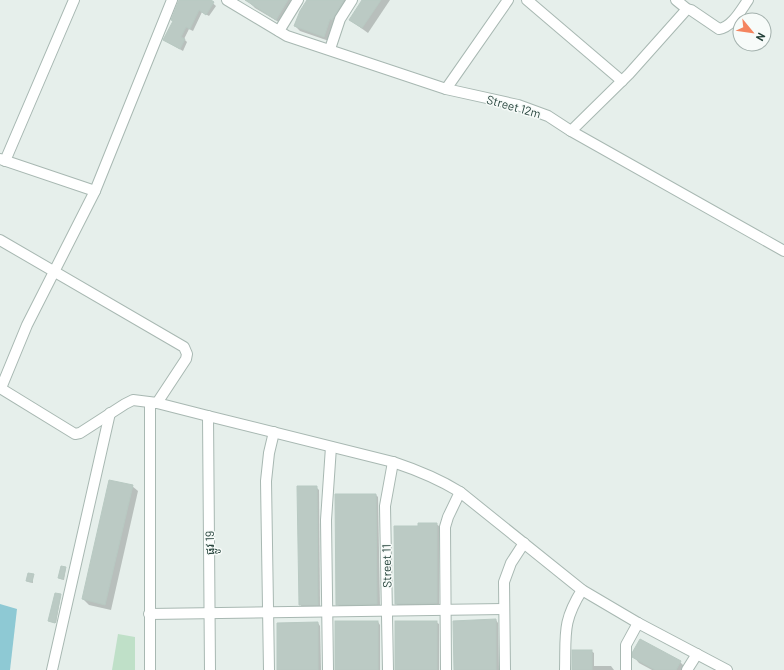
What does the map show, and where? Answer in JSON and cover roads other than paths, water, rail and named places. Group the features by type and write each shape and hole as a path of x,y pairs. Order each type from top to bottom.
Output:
{"street":[{"path":"74,0 2,160 95,191"},
{"path":"172,0 95,191 27,325 0,388 75,434 80,433 110,413 134,400 208,416 393,462 432,477 460,492 582,590 638,623 727,670"},
{"path":"278,31 298,0"},
{"path":"330,49 340,19 352,0"},
{"path":"446,88 508,0"},
{"path":"527,0 622,81"},
{"path":"676,0 687,9 691,10 719,29 725,28 748,0"},
{"name":"Street 12m","path":"233,2 288,36 446,88 518,105 548,116 571,131 784,250"},
{"path":"571,131 622,81 687,9"},
{"path":"0,240 184,347 187,354 186,359 153,403 149,614 150,670"},
{"path":"52,670 110,413"},
{"name":"ផ្លូវ 19","path":"208,416 210,670"},
{"path":"269,670 266,481 269,453 274,432"},
{"path":"328,670 326,520 331,447"},
{"name":"Street 11","path":"388,670 385,506 393,462"},
{"path":"446,670 445,527 460,492"},
{"path":"505,670 504,582 511,563 524,543"},
{"path":"566,670 566,625 572,606 582,590"},
{"path":"149,614 504,609"},
{"path":"626,670 626,645 638,623"},
{"path":"687,670 697,654"}],"water":[{"path":"0,604 17,609 10,670 0,670"}]}
